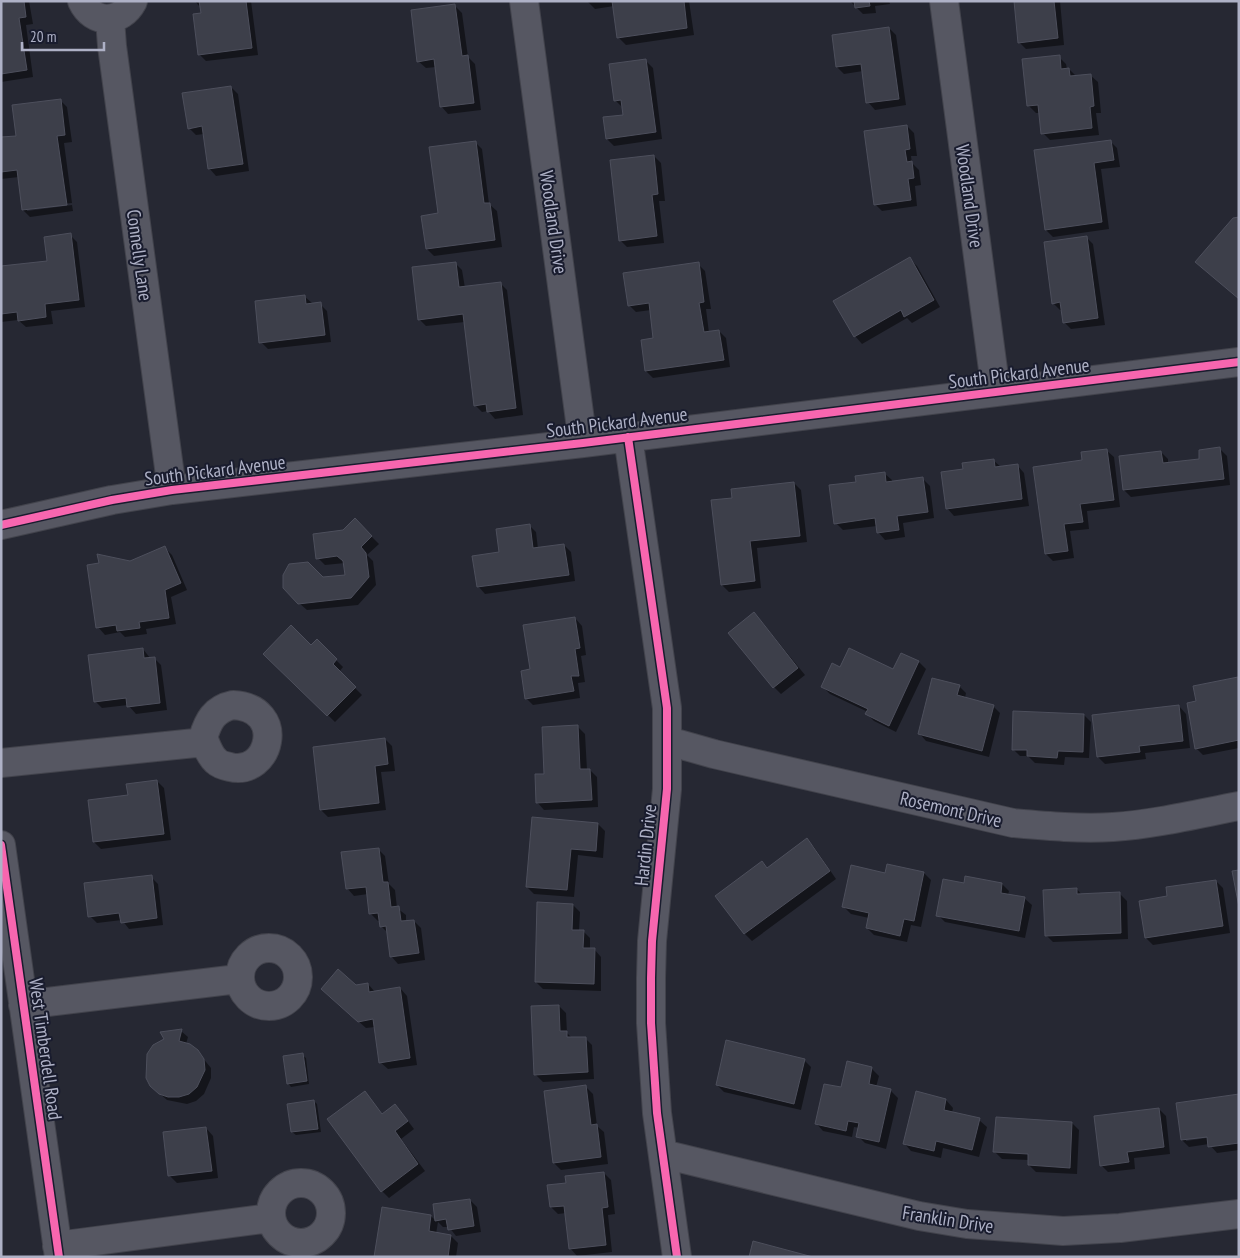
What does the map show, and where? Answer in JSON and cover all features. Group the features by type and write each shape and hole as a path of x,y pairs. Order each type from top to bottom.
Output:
{"street":[{"path":"82,1 85,8 96,16 110,19 123,14 130,8 133,1"},
{"name":"Woodland Drive","path":"524,1 584,443"},
{"name":"Woodland Drive","path":"944,1 996,392"},
{"name":"Connelly Lane","path":"110,19 117,85 172,490"},
{"name":"South Pickard Avenue","path":"1,525 112,500 172,490 628,438 1239,362"},
{"name":"Hardin Drive","path":"628,438 667,708 667,789 655,900 651,978 656,1113 677,1257"},
{"name":"Rosemont Drive","path":"668,741 714,754 1023,824 1063,828 1113,827 1169,820 1239,806"},
{"path":"1,763 205,742"},
{"name":"West Timberdell Road","path":"1,845 58,1251 271,1218"},
{"name":"West Timberdell Road","path":"23,1005 238,978"},
{"name":"Franklin Drive","path":"663,1154 919,1216 967,1224 1063,1231 1120,1228 1239,1214"}],"building":[{"path":"1,1 24,1 26,17 19,18 27,70 1,74"},
{"path":"199,1 246,1 252,48 198,55 193,14 201,13"},
{"path":"612,1 684,1 687,28 617,38"},
{"path":"854,1 869,1 870,6 855,8"},
{"path":"1014,1 1054,1 1058,38 1018,43"},
{"path":"455,4 462,56 468,55 474,103 440,107 434,59 417,62 411,10"},
{"path":"889,27 899,99 866,103 861,64 836,67 832,35"},
{"path":"1060,55 1061,69 1069,68 1070,76 1091,74 1094,106 1090,107 1092,128 1041,134 1038,105 1027,106 1022,59"},
{"path":"646,59 656,132 606,139 603,117 623,115 621,100 614,101 609,64"},
{"path":"231,86 243,164 208,169 202,126 188,129 182,93"},
{"path":"61,99 65,135 57,136 67,205 22,210 17,170 1,172 1,137 16,136 12,105"},
{"path":"907,125 910,149 905,150 907,162 912,161 914,178 908,179 911,200 874,205 864,131"},
{"path":"1111,140 1114,160 1094,163 1102,222 1045,230 1034,150"},
{"path":"476,141 484,203 490,203 495,240 426,249 421,216 438,213 429,147"},
{"path":"654,155 658,194 652,195 657,236 619,241 610,160"},
{"path":"1239,217 1239,299 1195,262 1233,218"},
{"path":"71,233 79,300 45,304 46,317 18,321 17,312 1,314 1,266 47,261 44,237"},
{"path":"1087,236 1098,318 1063,323 1060,302 1052,304 1044,242"},
{"path":"910,257 934,300 904,317 901,310 854,337 833,301"},
{"path":"456,262 459,287 501,282 516,408 487,412 486,404 474,406 463,314 418,320 412,267"},
{"path":"699,262 704,302 699,303 704,332 719,330 724,360 645,371 641,340 653,338 649,303 628,306 623,273"},
{"path":"305,295 306,304 321,302 325,335 259,343 255,301"},
{"path":"1220,447 1224,479 1123,490 1119,456 1161,451 1163,463 1199,459 1199,450"},
{"path":"1107,449 1114,500 1080,504 1083,522 1064,524 1068,551 1045,554 1033,467 1082,460 1081,452"},
{"path":"994,459 995,467 1018,464 1022,499 946,509 941,472 963,469 962,463"},
{"path":"885,472 886,482 923,477 928,512 897,516 899,530 877,533 875,518 834,524 829,485 856,482 855,476"},
{"path":"794,482 800,536 750,541 755,581 721,585 711,500 732,498 731,489"},
{"path":"355,518 372,536 361,547 366,553 369,577 351,598 298,604 283,588 283,575 289,564 308,562 323,577 345,575 343,561 337,556 316,559 313,534 343,530"},
{"path":"530,524 533,548 564,544 569,575 477,587 472,556 499,552 496,529"},
{"path":"165,546 181,583 165,590 169,618 139,622 140,628 117,631 116,625 96,628 87,565 99,563 97,554 130,561"},
{"path":"754,612 798,668 773,688 728,633"},
{"path":"575,617 580,648 575,649 579,676 571,676 574,691 525,699 521,671 530,669 523,625"},
{"path":"291,625 311,645 317,639 337,659 333,664 356,687 327,716 263,654"},
{"path":"143,648 144,658 155,657 160,703 127,707 126,698 94,702 88,655"},
{"path":"849,648 893,669 901,653 919,661 889,726 865,714 868,709 821,687 832,663 840,667"},
{"path":"1238,677 1239,740 1195,749 1187,703 1196,701 1193,686"},
{"path":"932,678 960,685 957,695 994,705 982,751 918,734"},
{"path":"1179,705 1183,741 1139,746 1140,752 1097,757 1092,715"},
{"path":"1013,711 1084,714 1083,752 1058,751 1057,758 1027,756 1027,750 1012,750"},
{"path":"578,725 580,769 590,769 592,800 536,803 535,774 544,774 542,727"},
{"path":"385,738 388,764 375,766 379,803 320,810 313,747"},
{"path":"157,780 164,834 93,842 88,800 128,795 126,784"},
{"path":"532,817 598,823 596,851 571,849 567,890 526,887"},
{"path":"807,838 830,871 744,934 715,896 762,861 767,868"},
{"path":"379,848 383,882 388,882 391,907 399,906 401,921 414,920 419,953 390,957 386,926 380,927 378,913 369,914 366,887 346,889 341,852"},
{"path":"887,864 924,872 914,921 904,919 900,936 866,928 869,913 842,907 851,865 885,873"},
{"path":"1239,870 1239,907 1232,871"},
{"path":"152,875 157,918 121,923 119,913 88,917 84,883"},
{"path":"965,876 1002,883 1001,893 1025,897 1019,931 936,916 943,879 964,883"},
{"path":"1216,880 1223,926 1145,938 1139,901 1167,896 1166,887"},
{"path":"1077,888 1077,894 1120,892 1121,933 1045,936 1043,890"},
{"path":"537,902 573,904 572,930 584,930 583,948 595,948 594,984 535,982"},
{"path":"338,969 356,985 368,983 369,992 400,987 410,1058 379,1063 373,1019 358,1022 321,989"},
{"path":"559,1005 560,1031 567,1031 567,1037 586,1037 588,1072 534,1075 531,1006"},
{"path":"182,1029 179,1041 190,1044 198,1050 204,1059 205,1070 197,1087 189,1094 179,1097 168,1097 159,1094 150,1086 146,1078 147,1054 153,1045 164,1039 160,1032"},
{"path":"726,1040 805,1059 794,1104 716,1085"},
{"path":"303,1053 307,1081 287,1084 283,1056"},
{"path":"847,1061 872,1067 869,1084 891,1089 879,1142 856,1137 859,1123 848,1121 846,1131 815,1124 824,1084 841,1087"},
{"path":"586,1085 591,1125 597,1124 601,1157 553,1163 544,1091"},
{"path":"365,1091 382,1114 395,1104 408,1121 395,1131 418,1164 381,1192 327,1119"},
{"path":"916,1091 946,1099 944,1110 980,1118 972,1150 936,1141 934,1151 903,1144"},
{"path":"1239,1094 1239,1143 1208,1147 1207,1137 1181,1140 1176,1103"},
{"path":"314,1100 318,1129 291,1132 287,1104"},
{"path":"1159,1108 1164,1147 1127,1152 1129,1162 1100,1166 1094,1116"},
{"path":"996,1117 1072,1122 1070,1168 1028,1165 1028,1154 993,1152"},
{"path":"206,1127 212,1171 168,1176 163,1132"},
{"path":"604,1172 608,1207 602,1208 606,1245 569,1249 564,1206 550,1207 547,1185 566,1183 565,1176"},
{"path":"470,1199 474,1226 448,1230 446,1219 435,1221 433,1204"},
{"path":"382,1207 431,1215 429,1231 451,1235 448,1257 374,1257"},
{"path":"753,1241 813,1257 749,1257"}],"cycle path":[{"path":"1,525 112,500 172,490 583,443 1239,362"},
{"path":"628,437 667,708 667,789 652,941 651,1023 657,1113 677,1257"},
{"path":"1,845 59,1257"}]}
